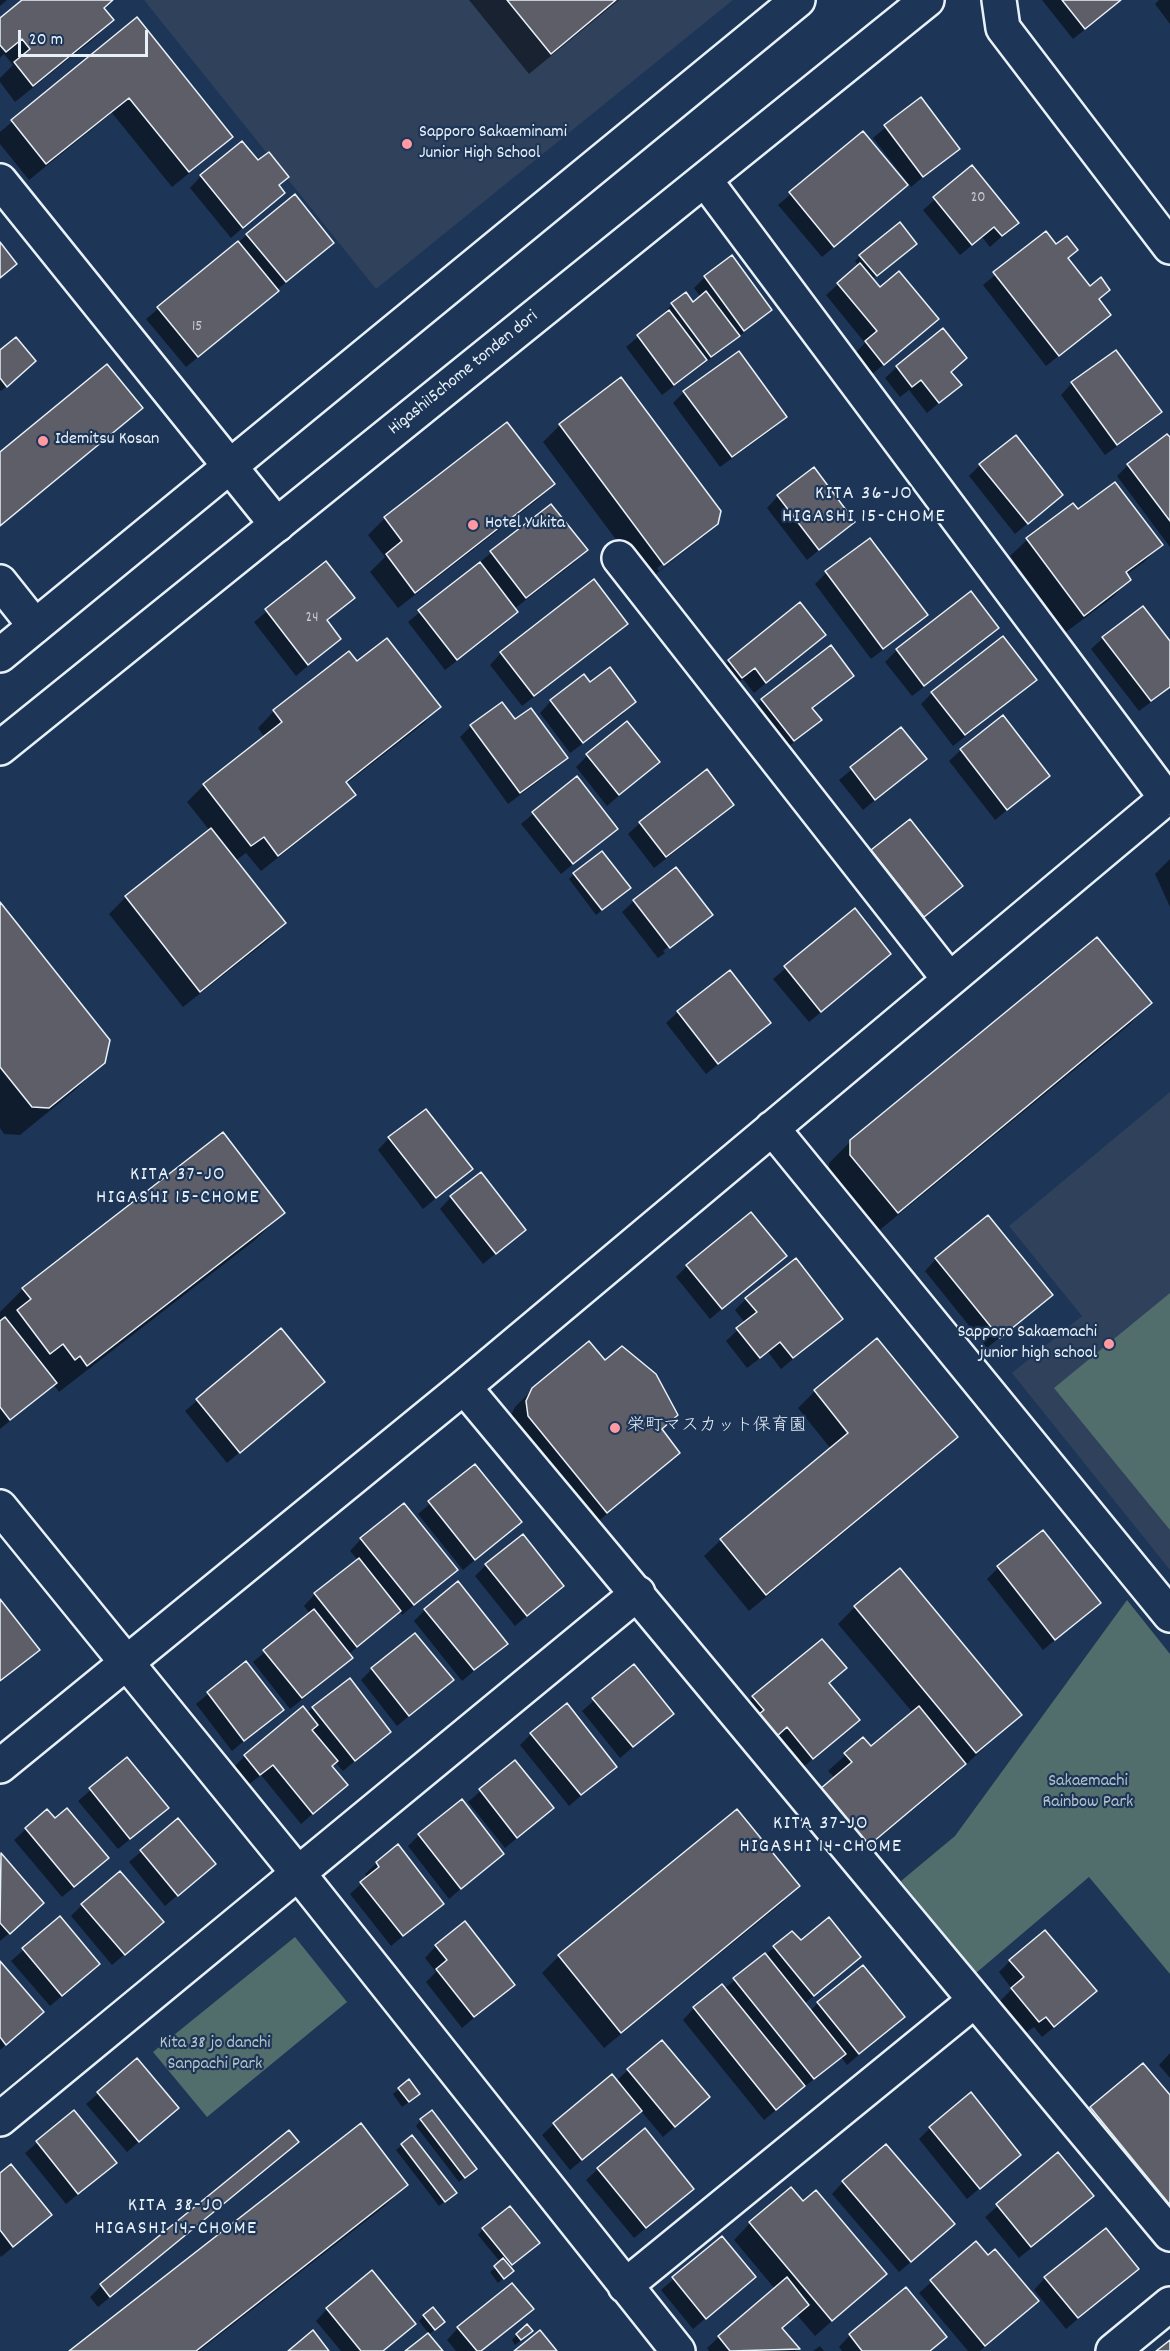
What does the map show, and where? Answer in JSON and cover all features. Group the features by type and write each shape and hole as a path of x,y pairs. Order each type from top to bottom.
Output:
{"street":[{"path":"0,655 798,0"},
{"name":"Higashi15chome tonden dori","path":"0,748 927,0"},
{"path":"999,0 1003,28 1170,248"},
{"path":"0,1766 464,1387 1168,797 705,180"},
{"path":"0,181 277,525"},
{"path":"619,558 949,980"},
{"path":"0,582 35,626"},
{"path":"772,1128 1170,1615"},
{"path":"464,1387 1170,2234"},
{"path":"0,1507 298,1873 678,2351"},
{"path":"0,2120 638,1593"},
{"path":"625,2286 974,2001"},
{"path":"1113,2351 1170,2304"}],"shaded area":[{"name":"Sapporo Sakaeminami Junior High School","path":"144,0 733,0 376,289"},
{"name":"Sapporo Sakaemachi junior high school","path":"1170,1092 1170,1570 1012,1373 1082,1316 1009,1226"}],"green space":[{"path":"1170,1293 1170,1530 1054,1388"},
{"name":"Sakaemachi Rainbow Park","path":"1127,1600 1170,1654 1170,1974 1089,1877 976,1973 901,1881 955,1836"},
{"name":"Kita 38 jo danchi Sanpachi Park","path":"295,1937 347,2002 207,2117 153,2052"}],"building":[{"path":"22,0 113,0 104,8 114,20 33,86 14,62 30,49 22,39 6,52 0,45 0,18"},
{"path":"507,0 616,0 551,54"},
{"path":"1062,0 1121,0 1085,29"},
{"path":"137,17 233,137 189,172 129,98 46,164 11,120"},
{"path":"921,97 960,149 923,177 884,125"},
{"path":"863,131 908,185 834,247 789,192"},
{"path":"242,141 258,160 269,152 289,177 279,185 285,193 243,228 200,175"},
{"path":"972,165 1019,223 1002,236 994,227 972,245 933,197"},
{"path":"295,194 334,243 286,282 246,234"},
{"path":"900,222 917,244 877,276 859,255"},
{"path":"1046,231 1056,244 1067,236 1078,250 1068,258 1090,286 1101,277 1110,290 1099,299 1111,315 1059,356 993,272"},
{"path":"238,241 279,291 198,357 157,307"},
{"path":"0,242 17,264 0,278"},
{"path":"732,255 772,310 744,331 704,276"},
{"path":"860,263 880,287 899,271 939,319 884,365 865,341 877,331 837,283"},
{"path":"706,291 740,336 711,357 671,303 686,292 693,302"},
{"path":"669,310 707,360 674,385 637,335"},
{"path":"943,328 967,358 951,372 962,385 939,403 921,380 912,387 896,366"},
{"path":"16,337 36,361 7,387 0,378 0,350"},
{"path":"1116,350 1162,412 1117,445 1071,382"},
{"path":"739,351 787,417 732,457 683,391"},
{"path":"107,364 143,408 0,526 0,452"},
{"path":"621,377 721,511 718,524 664,565 559,424"},
{"path":"507,422 555,484 415,593 386,554 402,541 384,517"},
{"path":"1167,434 1170,437 1170,521 1127,464"},
{"path":"1016,435 1063,495 1028,524 979,464"},
{"path":"814,467 855,522 819,550 777,495"},
{"path":"1115,482 1163,545 1126,572 1131,580 1084,616 1026,538 1073,503 1078,509"},
{"path":"551,504 588,550 526,598 490,551"},
{"path":"870,538 928,615 883,649 825,571"},
{"path":"326,561 355,598 327,620 341,639 308,665 265,609"},
{"path":"480,562 518,612 457,660 418,610"},
{"path":"594,579 628,624 534,696 500,652"},
{"path":"971,591 999,628 924,686 896,649"},
{"path":"800,602 826,635 766,683 755,668 742,678 728,660"},
{"path":"1143,606 1170,641 1170,687 1151,701 1102,637"},
{"path":"1003,636 1037,680 965,735 931,692"},
{"path":"387,638 441,707 346,782 356,795 278,856 264,837 251,846 203,784 282,722 273,710 349,651 357,661"},
{"path":"831,645 854,676 812,708 822,720 794,741 761,699"},
{"path":"610,667 636,702 583,743 550,700 584,674 590,682"},
{"path":"502,702 515,719 531,708 568,758 520,793 470,725"},
{"path":"1003,715 1050,776 1007,810 960,749"},
{"path":"627,721 660,762 619,795 586,754"},
{"path":"901,727 927,759 875,800 850,767"},
{"path":"707,769 734,805 666,857 639,822"},
{"path":"577,776 618,829 573,864 532,812"},
{"path":"910,819 963,886 924,917 871,850"},
{"path":"211,828 286,923 200,992 125,896"},
{"path":"602,851 631,888 602,910 573,873"},
{"path":"676,867 713,915 670,948 633,900"},
{"path":"0,902 110,1040 105,1063 49,1108 32,1107 0,1067"},
{"path":"855,908 891,954 821,1012 784,966"},
{"path":"1097,937 1152,1003 898,1213 850,1155 850,1140"},
{"path":"730,970 771,1023 718,1064 677,1011"},
{"path":"426,1109 473,1169 436,1198 388,1137"},
{"path":"223,1132 285,1213 87,1366 80,1356 75,1360 63,1344 50,1354 17,1310 31,1299 22,1288"},
{"path":"481,1172 526,1230 496,1254 450,1196"},
{"path":"751,1212 787,1256 722,1309 686,1265"},
{"path":"988,1215 1053,1295 1000,1338 935,1258"},
{"path":"796,1258 843,1319 793,1358 780,1342 760,1358 736,1328 757,1312 745,1298"},
{"path":"5,1317 57,1383 10,1420 0,1407 0,1321"},
{"path":"281,1328 325,1382 240,1453 196,1399"},
{"path":"877,1338 958,1437 766,1595 720,1539 848,1433 814,1390"},
{"path":"589,1341 605,1360 622,1346 656,1374 678,1415 662,1429 680,1453 607,1513 528,1416 526,1401 532,1388"},
{"path":"475,1464 522,1522 475,1560 428,1501"},
{"path":"404,1503 458,1570 414,1605 360,1538"},
{"path":"1043,1530 1101,1603 1055,1640 997,1566"},
{"path":"523,1534 564,1586 527,1616 485,1564"},
{"path":"359,1558 401,1611 357,1647 314,1593"},
{"path":"900,1568 1022,1715 976,1753 854,1606"},
{"path":"458,1581 508,1644 474,1670 424,1609"},
{"path":"0,1599 40,1650 0,1681"},
{"path":"314,1609 353,1658 302,1698 263,1650"},
{"path":"415,1633 454,1680 409,1716 371,1668"},
{"path":"822,1639 847,1668 829,1683 860,1720 813,1759 787,1727 776,1737 758,1715 764,1710 752,1696"},
{"path":"246,1661 284,1710 244,1741 207,1692"},
{"path":"634,1664 674,1714 633,1747 592,1698"},
{"path":"350,1678 391,1732 355,1761 312,1707"},
{"path":"567,1703 617,1767 581,1795 530,1733"},
{"path":"303,1706 318,1725 312,1730 338,1761 332,1766 348,1785 313,1814 273,1765 260,1775 244,1755"},
{"path":"919,1706 966,1764 867,1847 820,1789 852,1762 844,1753 863,1737 871,1746"},
{"path":"127,1757 169,1808 130,1839 89,1788"},
{"path":"515,1760 554,1808 517,1838 479,1789"},
{"path":"462,1799 504,1854 461,1889 418,1834"},
{"path":"67,1808 109,1858 74,1887 25,1828 47,1809 55,1818"},
{"path":"737,1809 800,1886 621,2033 558,1955"},
{"path":"178,1818 216,1864 178,1896 140,1850"},
{"path":"398,1844 444,1904 403,1936 360,1882 379,1867 376,1862"},
{"path":"1,1853 44,1903 10,1934 0,1923"},
{"path":"120,1871 164,1922 125,1955 81,1904"},
{"path":"60,1916 100,1964 62,1996 22,1948"},
{"path":"829,1917 861,1957 814,1996 773,1946 792,1931 801,1940"},
{"path":"465,1921 515,1985 474,2017 436,1969 447,1960 435,1945"},
{"path":"1045,1930 1097,1991 1054,2027 1046,2017 1039,2022 1011,1988 1024,1977 1009,1960"},
{"path":"765,1953 846,2054 814,2079 733,1978"},
{"path":"0,1961 44,2012 6,2045 0,2037"},
{"path":"863,1965 905,2017 859,2054 817,2002"},
{"path":"722,1984 805,2086 776,2110 693,2007"},
{"path":"662,2040 710,2097 675,2127 627,2069"},
{"path":"137,2058 179,2108 139,2142 97,2092"},
{"path":"1143,2063 1170,2095 1170,2205 1090,2107"},
{"path":"612,2074 642,2111 582,2160 553,2123"},
{"path":"409,2079 420,2094 409,2102 398,2088"},
{"path":"971,2092 1021,2155 980,2189 929,2127"},
{"path":"74,2110 117,2163 78,2194 36,2141"},
{"path":"432,2110 477,2169 465,2178 420,2119"},
{"path":"361,2123 408,2185 196,2351 69,2351"},
{"path":"645,2128 694,2189 646,2228 597,2168"},
{"path":"289,2130 299,2142 110,2297 100,2284"},
{"path":"412,2135 457,2193 445,2202 401,2144"},
{"path":"886,2144 955,2224 911,2262 842,2181"},
{"path":"1058,2152 1094,2196 1031,2247 996,2204"},
{"path":"11,2164 52,2215 13,2247 0,2230 0,2173"},
{"path":"791,2187 803,2201 816,2190 887,2274 832,2321 749,2222"},
{"path":"510,2206 540,2243 512,2265 482,2228"},
{"path":"1106,2228 1139,2269 1078,2318 1044,2277"},
{"path":"722,2236 756,2277 706,2319 672,2277"},
{"path":"976,2241 988,2255 995,2249 1039,2301 985,2346 930,2280"},
{"path":"503,2258 514,2271 504,2279 494,2266"},
{"path":"372,2270 416,2324 383,2351 361,2351 326,2308"},
{"path":"787,2277 809,2305 782,2328 800,2349 730,2351 718,2336"},
{"path":"512,2283 534,2309 481,2351 477,2351 457,2327"},
{"path":"906,2287 947,2337 930,2351 862,2351 849,2334"},
{"path":"433,2307 445,2322 435,2330 423,2315"},
{"path":"527,2324 533,2331 521,2340 516,2334"},
{"path":"313,2330 329,2351 288,2351"},
{"path":"540,2330 557,2351 514,2351"},
{"path":"428,2333 443,2351 405,2351"},
{"path":"1170,2340 1170,2351 1156,2351"}],"place":[{"name":"Sapporo Sakaeminami Junior High School","path":"407,144"},
{"name":"Idemitsu Kosan","path":"43,441"},
{"name":"Hotel Yukita","path":"473,525"},
{"name":"Sapporo Sakaemachi junior high school","path":"1109,1344"},
{"name":"栄町マスカット保育園","path":"615,1428"}],"district":[{"name":"KITA 36-JO HIGASHI 15-CHOME","path":"864,506"},
{"name":"KITA 37-JO HIGASHI 15-CHOME","path":"178,1188"},
{"name":"KITA 37-JO HIGASHI 14-CHOME","path":"821,1836"},
{"name":"KITA 38-JO HIGASHI 14-CHOME","path":"176,2218"}]}
